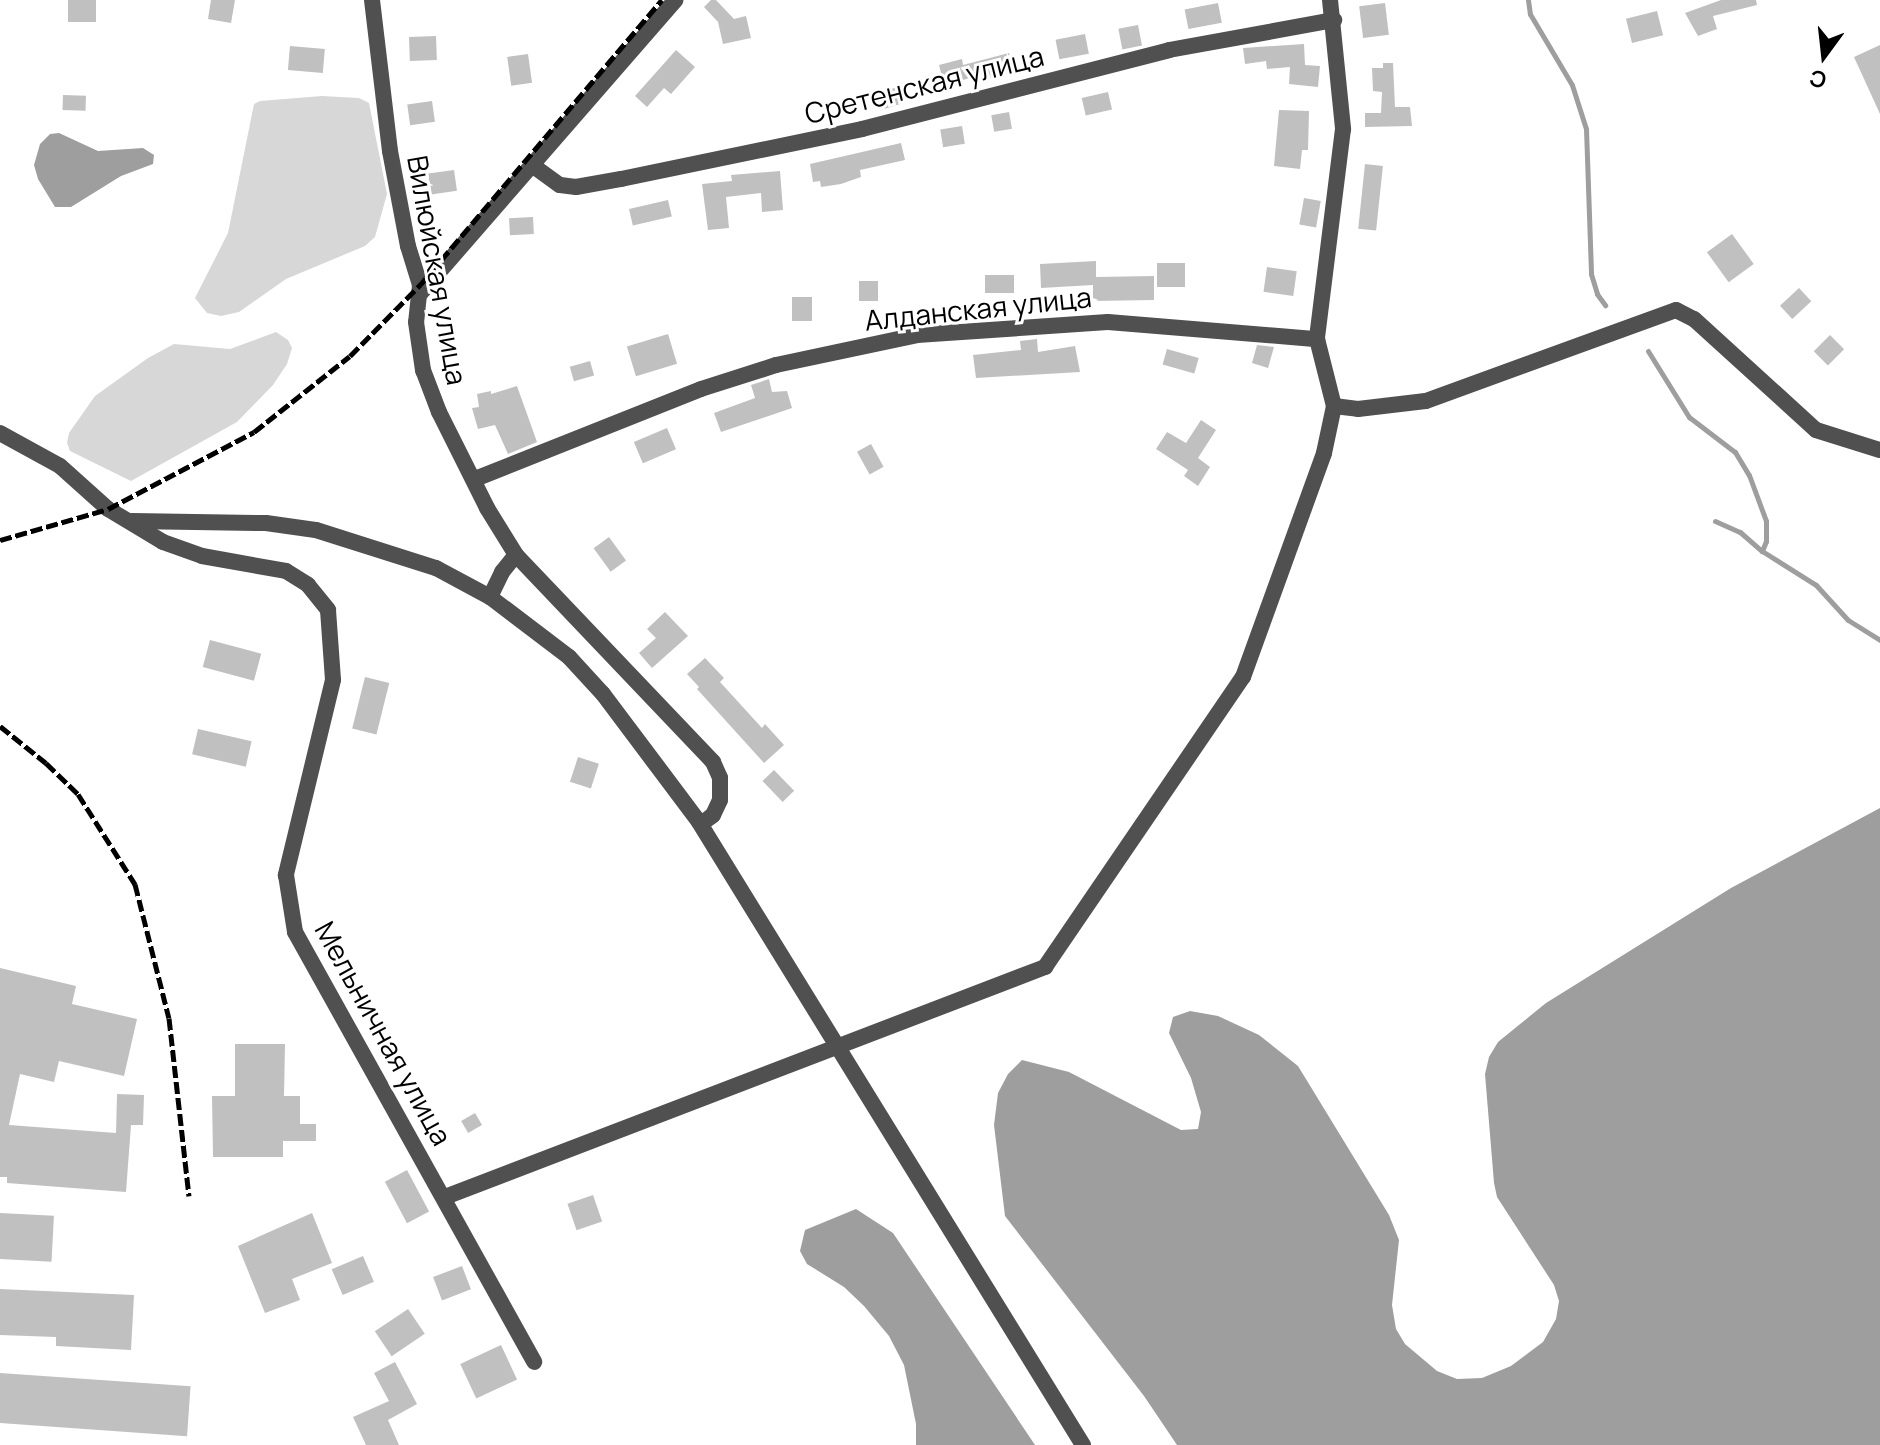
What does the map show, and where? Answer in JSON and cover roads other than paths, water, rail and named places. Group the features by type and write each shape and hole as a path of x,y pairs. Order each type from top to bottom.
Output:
{"street":[{"name":"Вилюйская улица","path":"372,0 390,151 408,246 420,285 416,322 423,370 439,412 487,508 516,555 713,762 720,778 720,800 713,815 701,824"},
{"path":"419,295 675,0"},
{"path":"445,1197 1045,967 1243,677 1324,453 1334,406 1317,339 1343,129 1330,0"},
{"name":"Сретенская улица","path":"532,165 560,185 576,187 862,129 1169,50 1334,20"},
{"path":"1334,406 1358,409 1426,401 1676,310 1694,319 1816,430 1880,450"},
{"name":"Алданская улица","path":"475,479 701,389 776,365 917,335 1108,322 1317,339"},
{"name":"Мельничная улица","path":"0,433 60,466 108,509 163,542 202,556 286,571 308,585 328,610 333,680 286,875 295,932 534,1362"},
{"path":"132,521 266,523 316,530 436,568 490,597 569,657 603,694 701,824 1083,1445"},
{"path":"490,597 502,572 516,555"}],"waterway":[{"path":"1528,0 1530,14 1572,85 1586,129 1591,274 1597,294 1605,305"},
{"path":"1648,351 1689,417 1735,452 1749,475 1766,521 1766,541 1762,551"},
{"path":"1715,521 1740,532 1762,551 1816,585 1848,620 1880,640"}],"railway":[{"path":"0,540 108,509 254,432 350,356 420,285 662,0"},
{"path":"0,726 78,794 135,884 169,1018 189,1196"}]}
